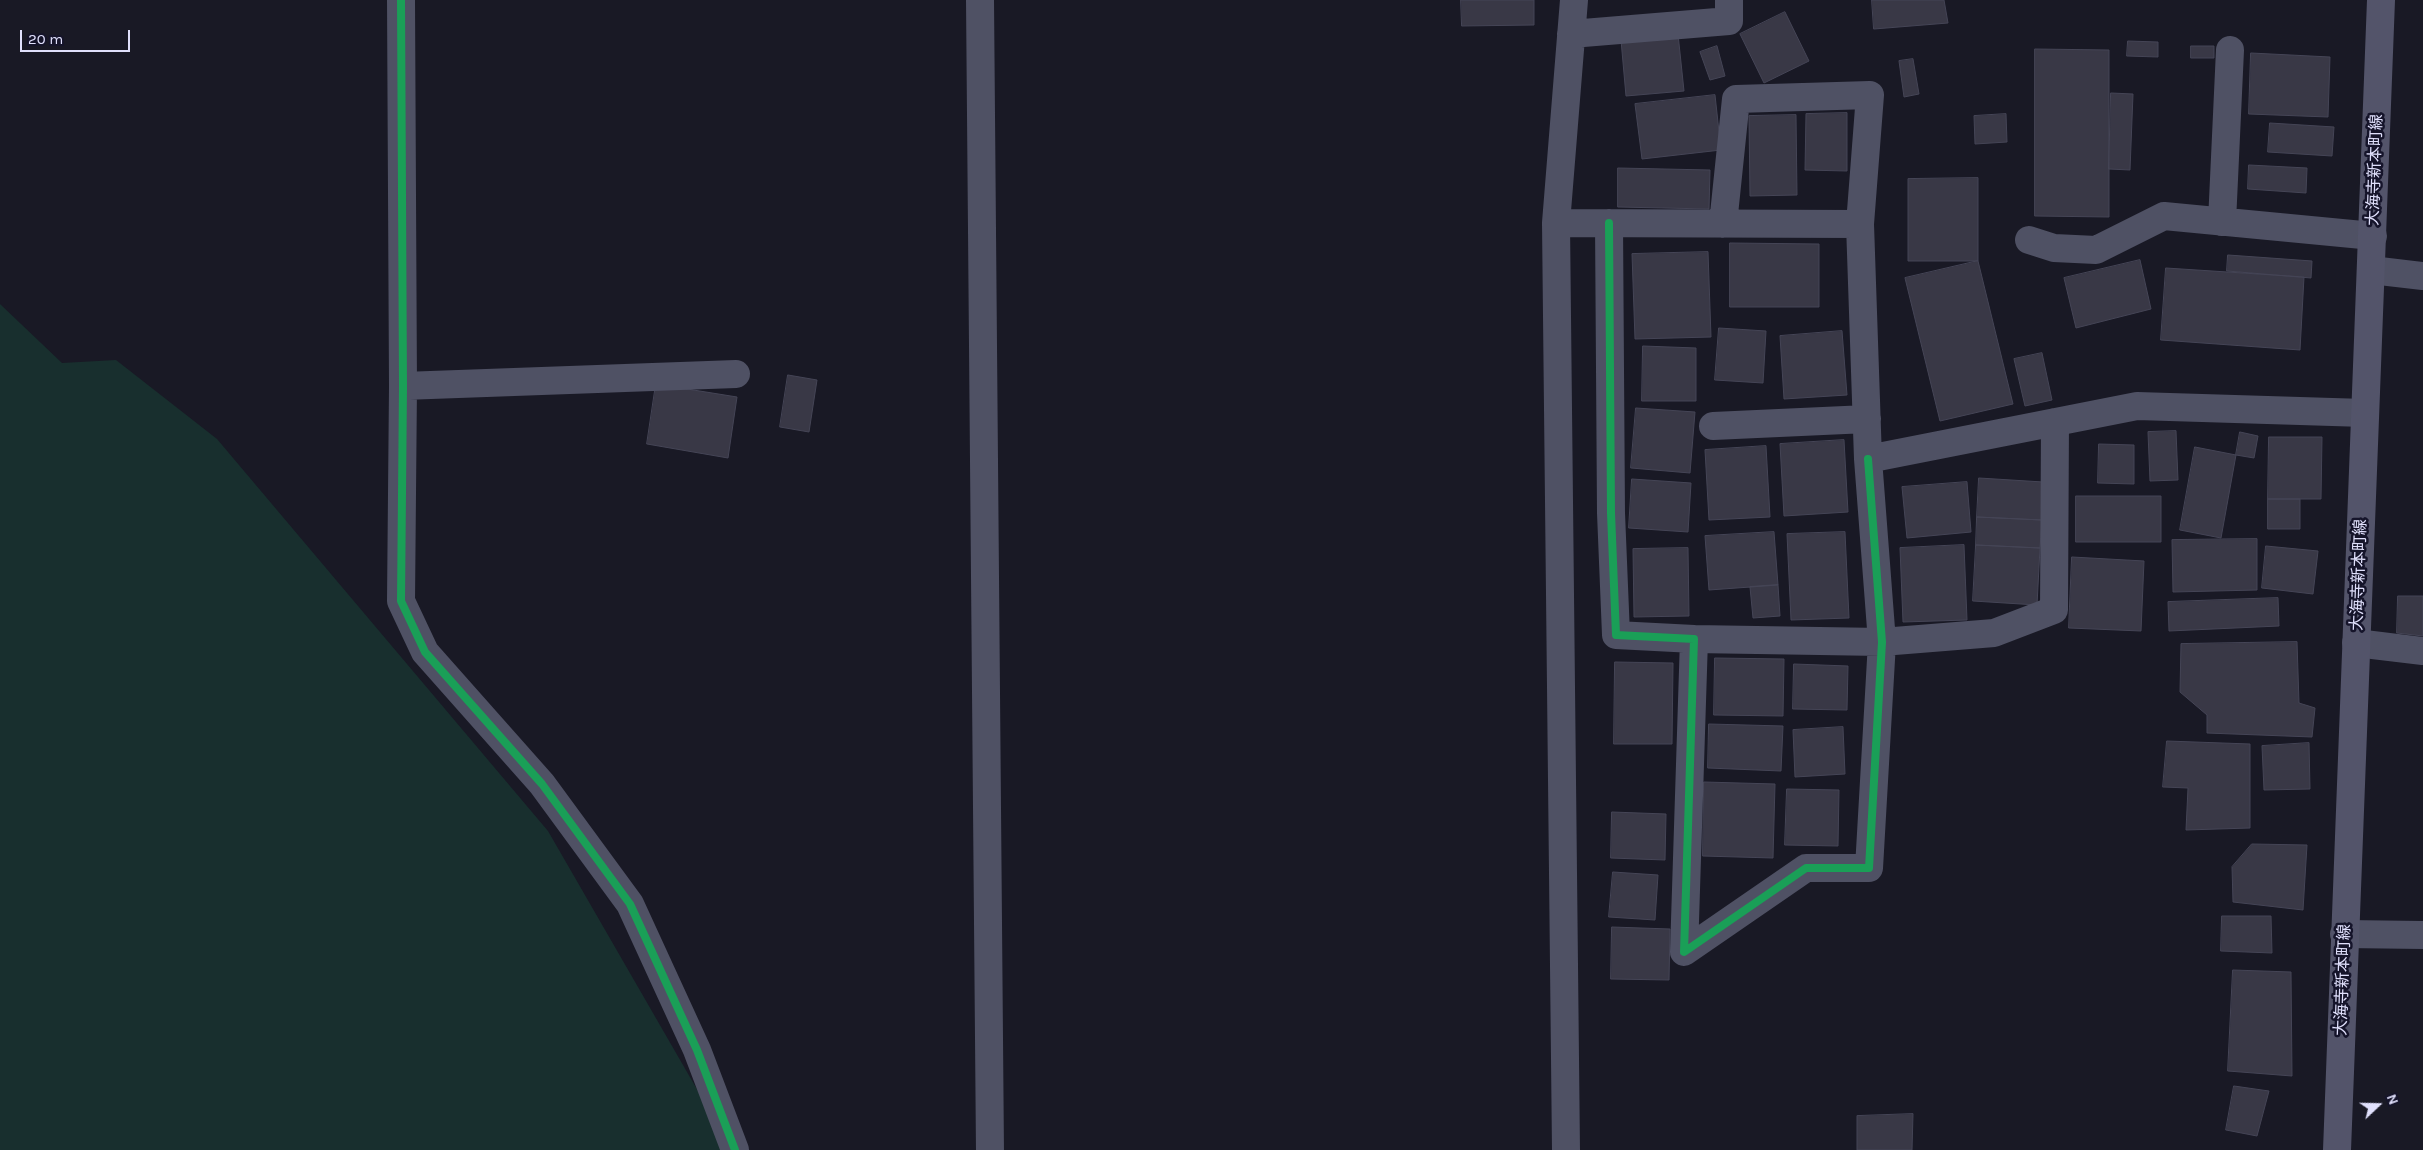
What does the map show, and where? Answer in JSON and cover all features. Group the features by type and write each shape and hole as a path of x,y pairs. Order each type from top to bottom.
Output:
{"main road":[{"name":"大海寺新本町線","path":"2338,1150 2344,934 2381,0"}],"street":[{"path":"401,0 403,386 401,600 425,652 542,784 630,904 697,1050 735,1150"},
{"path":"980,0 990,1150"},
{"path":"1566,1150 1556,223 1574,0"},
{"path":"1571,34 1729,21 1729,0"},
{"path":"2222,222 2230,50"},
{"path":"1694,639 1684,952 1806,868 1869,868 1882,642 1868,459 1860,224 1870,95 1736,100 1723,224"},
{"path":"2028,240 2054,248 2096,250 2164,216 2373,236"},
{"path":"1556,223 1860,224"},
{"path":"1609,223 1611,513 1616,635 1694,639 1882,642 1994,633 2054,610 2055,422"},
{"path":"2371,270 2423,276"},
{"path":"403,386 736,374"},
{"path":"1868,459 2137,406 2366,413"},
{"path":"1713,426 1867,419"},
{"path":"2356,643 2423,651"},
{"path":"2344,934 2423,935"}],"green space":[{"path":"0,304 62,363 116,360 217,439 548,831 732,1150 0,1150"}],"building":[{"path":"1461,0 1534,0 1534,25 1462,26"},
{"path":"1872,0 1944,0 1948,23 1874,29"},
{"path":"1785,12 1809,61 1764,83 1740,34"},
{"path":"1678,34 1684,91 1626,96 1621,40"},
{"path":"2128,41 2158,42 2158,57 2127,56"},
{"path":"1717,46 1725,76 1710,80 1700,52"},
{"path":"2191,46 2214,46 2214,58 2191,58"},
{"path":"2035,49 2109,50 2109,217 2035,216"},
{"path":"2251,53 2330,57 2328,117 2249,114"},
{"path":"1913,59 1919,94 1904,97 1899,61"},
{"path":"2111,93 2133,94 2130,170 2109,169"},
{"path":"1715,95 1721,150 1642,159 1635,104"},
{"path":"1847,113 1847,171 1805,170 1806,114"},
{"path":"2006,114 2007,142 1975,144 1974,116"},
{"path":"1796,115 1797,195 1750,196 1749,116"},
{"path":"2270,123 2334,127 2332,156 2268,152"},
{"path":"2249,165 2307,168 2306,193 2248,189"},
{"path":"1618,168 1710,170 1709,209 1618,207"},
{"path":"1978,178 1978,261 1908,261 1908,179"},
{"path":"1730,243 1819,244 1819,307 1730,307"},
{"path":"1708,252 1711,337 1635,339 1632,254"},
{"path":"2228,255 2312,261 2311,278 2227,271"},
{"path":"2140,260 2151,309 2076,328 2064,278"},
{"path":"1978,261 2013,404 1940,421 1905,278"},
{"path":"2166,268 2304,277 2300,350 2161,340"},
{"path":"1719,328 1766,331 1763,383 1715,380"},
{"path":"1842,331 1847,395 1784,399 1780,336"},
{"path":"1643,346 1696,348 1696,401 1642,401"},
{"path":"2042,353 2052,400 2025,406 2014,359"},
{"path":"788,375 817,380 809,432 780,427"},
{"path":"656,384 737,397 728,458 647,444"},
{"path":"1636,408 1695,412 1690,473 1631,468"},
{"path":"2176,431 2178,480 2150,481 2148,432"},
{"path":"2240,432 2258,436 2254,458 2236,455"},
{"path":"2269,437 2322,437 2321,499 2268,499"},
{"path":"1844,440 1848,512 1784,516 1780,444"},
{"path":"2099,444 2134,445 2134,484 2098,483"},
{"path":"1766,446 1770,517 1709,520 1705,450"},
{"path":"2195,447 2236,455 2221,538 2180,530"},
{"path":"1979,478 2043,482 2042,520 1977,517"},
{"path":"1632,479 1691,483 1688,532 1629,528"},
{"path":"1967,482 1971,532 1907,538 1902,487"},
{"path":"2076,496 2161,496 2161,542 2076,542"},
{"path":"2268,499 2300,499 2300,529 2268,529"},
{"path":"1977,517 2042,520 2040,548 1976,545"},
{"path":"1774,532 1778,585 1709,590 1705,536"},
{"path":"1845,532 1849,618 1791,620 1787,534"},
{"path":"2257,539 2257,590 2173,592 2172,540"},
{"path":"1964,545 1967,620 1903,622 1900,548"},
{"path":"1976,545 2040,548 2037,605 1973,601"},
{"path":"2266,546 2318,551 2313,594 2262,588"},
{"path":"1688,548 1689,616 1634,617 1633,549"},
{"path":"2072,557 2144,561 2141,631 2069,628"},
{"path":"1778,585 1780,616 1753,618 1750,587"},
{"path":"2398,596 2423,596 2423,636 2397,633"},
{"path":"2278,598 2279,626 2169,631 2168,602"},
{"path":"2297,642 2299,703 2315,708 2312,737 2207,733 2207,715 2180,692 2181,644"},
{"path":"1715,658 1784,659 1783,716 1714,715"},
{"path":"1615,662 1673,663 1672,744 1614,744"},
{"path":"1794,664 1848,666 1847,710 1793,709"},
{"path":"1709,724 1783,726 1781,771 1708,768"},
{"path":"1843,727 1845,774 1795,777 1793,730"},
{"path":"2167,741 2250,744 2250,828 2186,830 2188,788 2163,787"},
{"path":"2309,743 2310,789 2264,790 2262,746"},
{"path":"1704,782 1775,784 1773,858 1703,856"},
{"path":"1787,789 1839,790 1838,846 1785,845"},
{"path":"1612,812 1666,814 1665,860 1611,858"},
{"path":"2252,844 2307,845 2303,910 2233,902 2232,867"},
{"path":"1613,872 1658,875 1655,920 1609,917"},
{"path":"2222,916 2271,916 2272,953 2221,951"},
{"path":"1612,927 1670,929 1669,980 1611,979"},
{"path":"2233,970 2291,972 2292,1076 2228,1071"},
{"path":"2234,1086 2269,1091 2257,1136 2226,1130"},
{"path":"1913,1114 1912,1150 1857,1150 1857,1116"}],"cycle path":[{"path":"401,0 403,386 401,601 425,652 542,784 630,904 697,1050 735,1150"},
{"path":"1609,223 1611,513 1616,635 1694,639 1684,952 1806,868 1869,868 1882,642 1868,459"}]}
